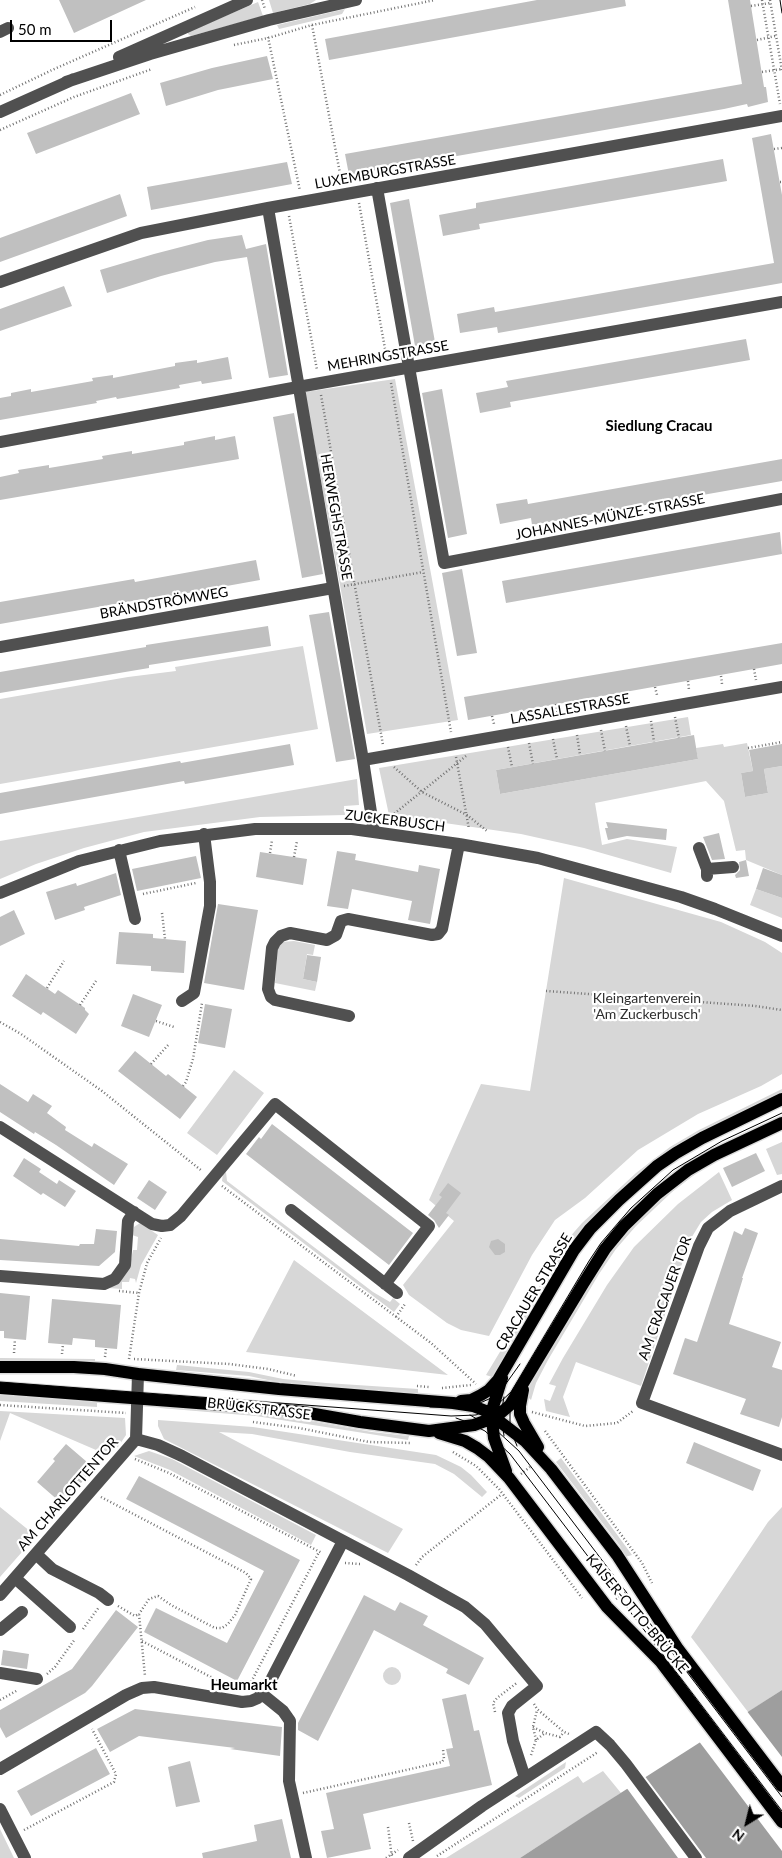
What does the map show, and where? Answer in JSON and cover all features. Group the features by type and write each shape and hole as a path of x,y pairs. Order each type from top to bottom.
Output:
{"main road":[{"name":"CRACAUER STRASSE","path":"453,1403 471,1400 489,1390 507,1366 574,1250 590,1229 619,1200 676,1153 702,1138 782,1099"},
{"path":"495,1416 510,1405 583,1284 624,1226 656,1194 688,1170 714,1155 782,1123"},
{"name":"CRACAUER STRASSE","path":"507,1366 501,1381 495,1416 495,1443 510,1480"},
{"name":"BRÜCKSTRASSE","path":"0,1367 105,1369 280,1389 453,1403 473,1406 495,1416"},
{"path":"528,1377 522,1397 520,1414 543,1458"},
{"name":"BRÜCKSTRASSE","path":"0,1388 137,1397 286,1411 429,1431 474,1425 495,1416"},
{"name":"KAISER-OTTO-BRÜCKE","path":"495,1416 543,1458 617,1555 678,1649 782,1786"},
{"name":"KAISER-OTTO-BRÜCKE","path":"429,1431 465,1440 490,1458 510,1480 607,1607 660,1661 782,1822"}],"street":[{"path":"0,112 247,0"},
{"path":"66,82 150,54 327,3 356,0"},
{"name":"LUXEMBURGSTRASSE","path":"0,282 141,233 781,111"},
{"path":"377,188 409,368"},
{"name":"HERWEGHSTRASSE","path":"268,208 374,832"},
{"name":"MEHRINGSTRASSE","path":"0,442 319,383 782,302"},
{"name":"JOHANNES-MÜNZE-STRASSE","path":"409,368 444,563 782,499"},
{"name":"BRÄNDSTRÖMWEG","path":"0,647 333,588"},
{"name":"LASSALLESTRASSE","path":"363,760 388,760 455,750 782,687"},
{"name":"ZUCKERBUSCH","path":"0,893 58,868 118,850 160,841 204,834 274,829 345,829 459,844 538,858 715,908 782,936"},
{"path":"182,1001 194,993 210,906 210,882 204,834"},
{"path":"349,1016 275,1000 270,997 268,989 274,944 281,936 290,933 327,940 336,935 342,921 348,919 432,935 438,934 442,930 459,844"},
{"path":"699,848 707,873 733,867"},
{"path":"118,850 135,919"},
{"path":"0,1127 152,1224 162,1226 170,1225 181,1216 275,1104 429,1226 385,1284"},
{"name":"AM CRACAUER TOR","path":"642,1403 699,1246 708,1228 730,1211 782,1186"},
{"path":"290,1210 397,1293"},
{"path":"0,1276 104,1284 115,1278 126,1265 128,1221 134,1212"},
{"name":"AM CHARLOTTENTOR","path":"0,1595 136,1439 138,1374"},
{"path":"642,1403 782,1456"},
{"path":"136,1439 158,1445 182,1456 408,1575 465,1607 485,1624 533,1689 510,1709 507,1717 525,1778"},
{"path":"0,1769 133,1691 154,1687 242,1702 251,1701 262,1694 343,1541"},
{"path":"36,1554 52,1569 99,1593 108,1600"},
{"path":"15,1578 70,1626"},
{"path":"0,1630 22,1612"},
{"path":"0,1673 37,1679"},
{"path":"262,1694 286,1714 290,1722 289,1773 306,1858"},
{"path":"407,1851 596,1732 626,1764 696,1858"},
{"path":"0,1809 25,1858"}],"path":[{"path":"262,0 269,20 268,38 302,202"},
{"path":"230,46 268,38 312,25 434,0"},
{"path":"762,0 781,111"},
{"path":"751,6 770,1 782,70 762,72"},
{"path":"0,95 198,6"},
{"path":"312,25 344,194"},
{"path":"757,40 776,36"},
{"path":"0,130 74,97 152,68"},
{"path":"774,150 782,148"},
{"path":"358,192 469,829"},
{"path":"288,204 388,760 422,792 467,815 487,831"},
{"path":"333,588 423,572"},
{"path":"754,669 756,680"},
{"path":"721,676 723,686"},
{"path":"688,681 690,692"},
{"path":"655,687 657,698"},
{"path":"623,693 625,704"},
{"path":"590,699 592,709"},
{"path":"556,704 559,715"},
{"path":"524,710 524,721"},
{"path":"492,716 494,727"},
{"path":"675,717 679,738"},
{"path":"650,722 654,742"},
{"path":"626,726 630,746"},
{"path":"601,730 605,751"},
{"path":"577,734 580,755"},
{"path":"553,739 557,759"},
{"path":"748,748 782,742"},
{"path":"529,743 533,764"},
{"path":"508,746 512,767"},
{"path":"390,817 469,753"},
{"path":"129,897 196,883"},
{"path":"162,913 165,939"},
{"path":"47,988 64,961"},
{"path":"80,1005 96,981"},
{"path":"546,991 745,1005 782,1010"},
{"path":"183,1086 193,1059 203,995"},
{"path":"156,1020 174,1027"},
{"path":"0,1022 22,1034 102,1091 212,1179 431,1343 476,1384 441,1388"},
{"path":"151,1064 169,1044"},
{"path":"129,1359 139,1293 147,1263 170,1225"},
{"path":"7,1353 14,1353 15,1340"},
{"path":"53,1354 62,1354 63,1344"},
{"path":"105,1358 106,1348"},
{"path":"98,1357 113,1358"},
{"path":"121,1358 229,1364 268,1369 297,1376"},
{"path":"413,1386 432,1387"},
{"path":"537,1418 534,1412 585,1426 617,1423 642,1403"},
{"path":"0,1405 138,1413"},
{"name":"BRÜCKSTRASSE","path":"250,1421 299,1428 369,1442 417,1443"},
{"path":"540,1423 642,1563 653,1585"},
{"path":"499,1489 556,1447"},
{"path":"448,1451 476,1466 499,1489 582,1598"},
{"path":"124,1454 169,1473 334,1560"},
{"path":"91,1492 248,1574 251,1578 235,1615 222,1628 215,1628 158,1596 148,1599 139,1614 146,1688"},
{"path":"408,1575 422,1557 502,1494"},
{"path":"244,1695 319,1552"},
{"path":"607,1607 649,1576"},
{"path":"108,1600 135,1616 139,1614"},
{"path":"142,1641 227,1686"},
{"path":"495,1713 493,1703 496,1698 521,1679 533,1689 537,1709 564,1732 582,1741"},
{"path":"529,1710 535,1705"},
{"path":"525,1778 536,1740 533,1727 537,1709"},
{"path":"14,1836 114,1782 116,1774 86,1719"},
{"path":"533,1727 560,1737 564,1732"},
{"path":"536,1740 545,1733"},
{"path":"563,1740 568,1734"},
{"path":"434,1858 610,1745"},
{"path":"292,1795 442,1762 444,1759 443,1749"},
{"path":"407,1851 413,1840 409,1823"},
{"path":"388,1827 392,1856"},
{"path":"386,1858 407,1851 413,1840 420,1835"}],"green space":[{"path":"269,0 316,0 310,4 273,13"},
{"path":"258,2 263,16 191,36 188,34 188,32"},
{"path":"345,9 342,14 279,29 277,25"},
{"path":"395,379 458,720 367,734 305,392"},
{"path":"303,646 318,729 0,784 0,699 128,677 176,671 175,667"},
{"path":"688,717 691,735 496,770 500,794 698,759 696,748 723,744 724,747 747,743 753,771 741,773 745,797 768,793 764,769 782,766 782,875 746,860 745,850 736,851 724,801 706,781 595,803 602,845 627,839 677,847 671,873 584,848 521,834 389,815 379,768"},
{"path":"357,779 359,805 344,806 345,815 260,817 144,832 84,848 36,864 0,879 0,841"},
{"name":"Kleingartenverein 'Am Zuckerbusch'","path":"564,878 721,922 765,942 782,953 782,1074 761,1086 698,1114 638,1150 585,1198 555,1220 532,1255 489,1336 461,1330 447,1323 409,1295 403,1285 454,1221 429,1200 481,1084 530,1091"},
{"path":"756,889 782,898 782,918 750,905"},
{"path":"294,941 315,945 313,955 307,954 303,979 317,982 315,991 275,983 278,947 282,942"},
{"path":"234,1070 264,1093 217,1155 187,1133"},
{"path":"782,1089 782,1095 739,1115 584,1225 553,1269 492,1377 486,1375 568,1239 582,1223 636,1173 670,1147 699,1130"},
{"path":"782,1126 782,1130 720,1159 698,1172 673,1191 636,1226 616,1249 599,1274 548,1360 536,1383 531,1400 527,1396 531,1381 594,1271 632,1222 695,1169"},
{"path":"782,1142 782,1174 777,1175 766,1149"},
{"path":"226,1172 227,1181 373,1292 390,1302 393,1298 400,1304 394,1312 222,1181 223,1173"},
{"path":"719,1172 732,1200 712,1212 701,1222 690,1240 641,1386 576,1362 563,1397 570,1417 546,1411 544,1399 550,1401 556,1386 549,1384 607,1285 634,1247 678,1204"},
{"path":"140,1223 158,1235 141,1265 136,1283 135,1279 130,1278 129,1282 122,1282 122,1289 108,1288 129,1269 133,1250 137,1250 138,1237 132,1235 134,1227"},
{"path":"294,1260 448,1375 246,1352"},
{"path":"0,1358 95,1359 95,1364 0,1363"},
{"path":"177,1365 249,1372 283,1379 418,1389 418,1395 327,1388 282,1383 249,1376 176,1370"},
{"path":"0,1394 97,1402 97,1407 0,1401"},
{"path":"161,1404 255,1411 372,1432 409,1436 408,1440 256,1416 160,1408"},
{"path":"0,1411 125,1418 126,1435 118,1447 103,1453 10,1413 0,1441"},
{"path":"158,1420 253,1427 436,1455 461,1467 487,1492 482,1497 454,1474 435,1464 350,1452 252,1434 219,1432 403,1529 388,1553 164,1439 158,1426"},
{"path":"149,1451 172,1459 316,1535 311,1545 170,1470 134,1456"},
{"path":"561,1458 632,1555 625,1557 620,1546 556,1462"},
{"path":"0,1507 36,1536 0,1577"},
{"path":"782,1507 782,1690 748,1712 691,1637 768,1522"},
{"path":"392,1667 398,1670 401,1676 398,1682 392,1685 386,1682 383,1676 386,1670"},
{"path":"566,1762 565,1768 519,1798 515,1796"},
{"path":"603,1771 621,1793 520,1858 446,1858 578,1776 583,1783"},
{"path":"0,1829 14,1858 0,1858"}],"shaded area":[{"path":"782,1690 782,1858 520,1858 583,1817"}],"pier":[{"path":"746,1710 782,1757 782,1851 698,1740"},
{"path":"644,1775 706,1858 678,1858 626,1787"}],"building":[{"path":"59,0 146,0 74,33"},
{"path":"537,0 625,0 626,6 329,60 325,39"},
{"path":"728,0 750,0 768,102 748,107 747,104 349,175 345,154 742,84"},
{"path":"267,56 273,79 218,90 166,106 160,83 212,68"},
{"path":"131,93 140,114 36,154 27,133"},
{"path":"771,134 782,195 782,283 498,333 497,327 460,333 457,314 494,307 495,312 774,263 752,138"},
{"path":"723,159 727,181 479,224 480,229 443,236 439,215 476,208 476,203"},
{"path":"287,162 292,184 151,210 147,187"},
{"path":"120,194 127,216 0,262 0,238"},
{"path":"409,199 435,342 415,346 390,203"},
{"path":"242,235 246,249 266,244 288,375 269,378 247,257 215,262 107,293 100,270 208,240"},
{"path":"64,286 72,306 0,331 0,309"},
{"path":"746,339 750,360 510,402 511,407 480,413 476,393 508,387 506,381"},
{"path":"228,357 232,379 202,384 201,381 179,385 180,388 117,399 116,397 96,401 97,403 0,420 0,398 11,396 11,393 31,389 31,392 93,381 92,378 113,375 113,378 175,366 175,363 197,360 197,363"},
{"path":"442,389 467,534 448,538 422,393"},
{"path":"294,413 323,574 302,578 273,417"},
{"path":"215,436 215,440 235,436 239,459 0,500 0,477 19,473 18,470 49,465 49,468 103,459 102,456 132,451 132,454 184,445 184,442"},
{"path":"782,459 782,481 532,525 531,518 500,524 496,504 527,499 528,504"},
{"path":"780,532 782,554 506,603 502,581"},
{"path":"256,560 260,580 0,624 0,602 134,579 135,582"},
{"path":"462,569 477,653 457,656 442,573"},
{"path":"329,612 355,759 336,762 309,615"},
{"path":"268,626 271,646 149,665 149,668 0,693 0,672 146,647 146,645"},
{"path":"782,643 782,664 468,720 464,697"},
{"path":"694,735 698,759 500,794 496,770"},
{"path":"290,744 294,765 185,784 184,781 0,814 0,793 180,761 181,763"},
{"path":"782,744 782,766 764,769 768,793 745,797 741,773 753,771 749,750"},
{"path":"606,822 667,829 666,840 627,836 608,840 605,828 608,828"},
{"path":"719,833 725,859 712,860 703,837"},
{"path":"337,851 356,854 355,860 418,872 419,865 440,869 430,924 408,920 412,901 352,889 348,909 327,906"},
{"path":"260,852 307,859 303,885 256,877"},
{"path":"196,856 201,878 137,891 132,869"},
{"path":"746,860 749,876 736,878 735,875 740,870 739,862"},
{"path":"763,868 782,875 782,898 756,889"},
{"path":"116,873 121,895 84,907 85,910 55,920 46,892 76,883 77,886"},
{"path":"218,904 258,910 244,990 204,983"},
{"path":"14,910 25,934 0,946 0,917"},
{"path":"119,932 153,934 153,938 186,941 184,973 151,971 151,966 116,964"},
{"path":"307,955 321,957 317,982 303,979"},
{"path":"26,974 55,994 58,990 85,1008 89,1014 76,1034 43,1012 41,1015 12,996"},
{"path":"133,994 162,1005 149,1037 121,1026"},
{"path":"205,1004 232,1009 225,1048 198,1043"},
{"path":"135,1051 166,1076 168,1074 197,1097 180,1119 118,1071"},
{"path":"0,1084 28,1102 33,1094 52,1106 47,1113 66,1127 65,1130 92,1147 94,1143 128,1164 114,1185 56,1145 35,1132 34,1134 0,1112"},
{"path":"272,1124 413,1233 389,1265 246,1154 259,1137 261,1139"},
{"path":"756,1153 765,1171 732,1187 723,1168"},
{"path":"24,1158 41,1169 39,1172 57,1184 59,1180 76,1191 65,1207 43,1193 41,1195 13,1176"},
{"path":"149,1180 167,1192 155,1210 137,1198"},
{"path":"448,1183 461,1193 446,1213 449,1215 439,1228 428,1215 442,1197 439,1195"},
{"path":"745,1228 758,1233 742,1278 729,1324 781,1342 772,1367 782,1370 782,1417 779,1427 740,1414 746,1399 673,1374 685,1338 697,1342 734,1231 742,1235"},
{"path":"96,1229 117,1231 115,1252 99,1266 0,1260 0,1239 79,1246 80,1244 94,1244"},
{"path":"498,1239 505,1244 505,1252 495,1255 489,1247 491,1241"},
{"path":"0,1293 30,1296 26,1340 4,1338 4,1331 0,1331"},
{"path":"52,1299 121,1305 117,1349 95,1347 95,1340 73,1338 72,1345 48,1343"},
{"path":"694,1442 761,1470 753,1491 686,1463"},
{"path":"66,1444 94,1468 81,1483 78,1481 60,1502 37,1482 55,1461 53,1459"},
{"path":"139,1476 300,1560 237,1681 144,1632 156,1608 227,1643 264,1571 126,1499"},
{"path":"364,1595 395,1611 400,1602 428,1616 423,1625 484,1658 469,1685 446,1673 448,1669 374,1630 318,1741 298,1730 298,1723"},
{"path":"116,1610 138,1627 92,1686 85,1693 6,1738 0,1727 0,1710 72,1669"},
{"path":"3,1650 29,1654 27,1669 1,1665"},
{"path":"466,1694 474,1731 479,1730 492,1785 363,1814 371,1849 327,1858 321,1831 334,1829 326,1793 450,1766 446,1749 453,1748 442,1699"},
{"path":"135,1709 282,1727 280,1756 230,1749 235,1748 139,1736 110,1752 97,1729"},
{"path":"96,1748 110,1774 31,1816 17,1791"},
{"path":"190,1761 200,1802 176,1807 168,1767"},
{"path":"282,1819 291,1858 203,1858 202,1853 257,1841 254,1825"}],"tram line":[{"path":"780,0 782,13"},
{"path":"0,1382 451,1416 476,1415 497,1405 511,1392 589,1261 601,1243 631,1208 673,1170 722,1141 782,1113"},
{"path":"430,1407 473,1406 489,1399 505,1385 520,1364"},
{"path":"515,1390 510,1405 510,1428 517,1446"},
{"path":"504,1397 501,1414 504,1436"},
{"path":"470,1415 496,1430 519,1451 782,1797"},
{"path":"456,1418 485,1431 510,1454 782,1811"}],"district":[{"name":"Siedlung Cracau","path":"659,426"},
{"name":"Heumarkt","path":"244,1685"}]}
